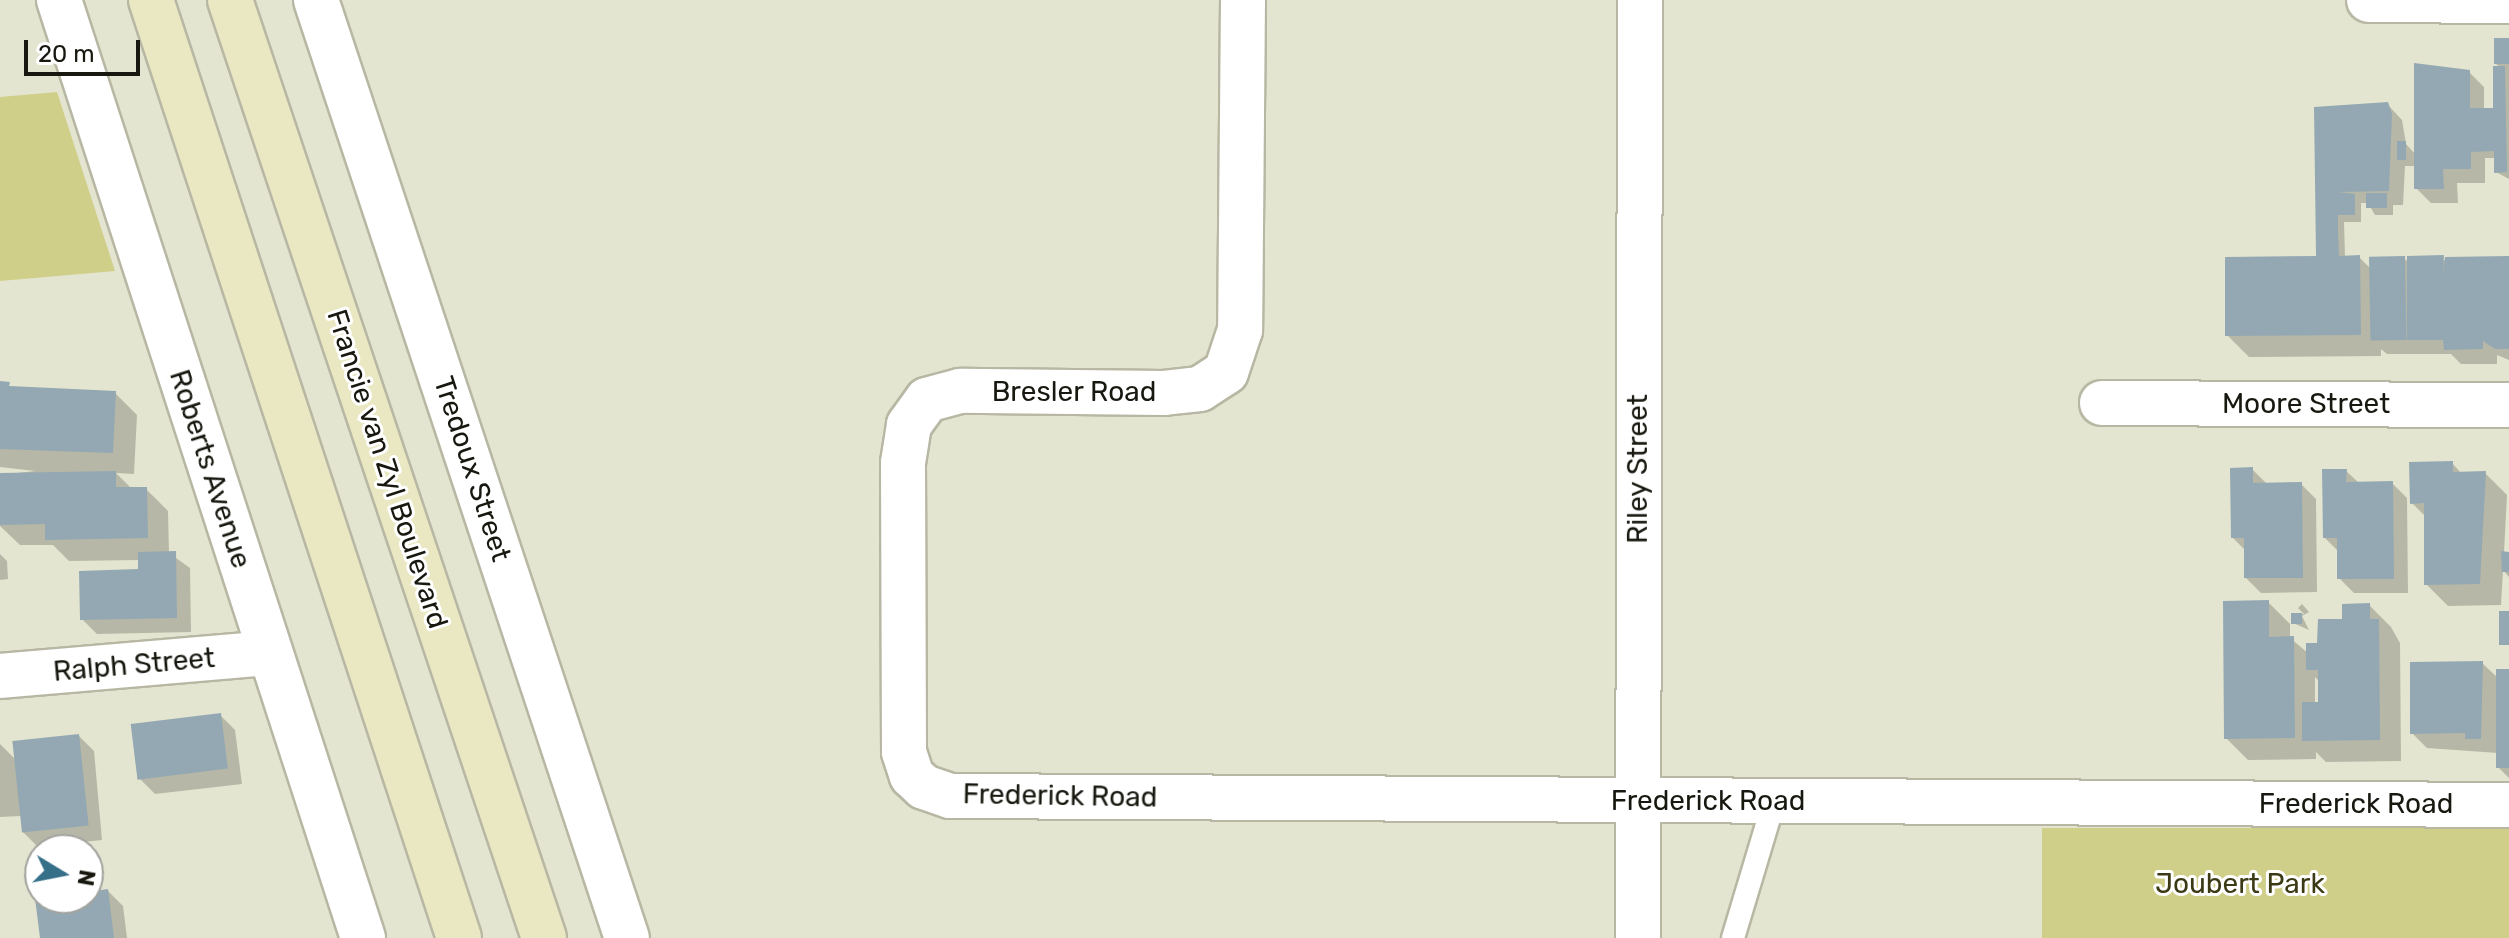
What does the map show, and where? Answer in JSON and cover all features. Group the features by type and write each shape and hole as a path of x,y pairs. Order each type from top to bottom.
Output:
{"main road":[{"path":"151,0 459,938"},
{"name":"Francie van Zyl Boulevard","path":"230,0 544,938"}],"street":[{"name":"Roberts Avenue","path":"59,0 363,938"},
{"name":"Tredoux Street","path":"316,0 627,938"},
{"name":"Bresler Road","path":"912,776 904,752 903,463 909,425 927,400 960,391 1164,393 1200,389 1226,372 1240,330 1243,0"},
{"name":"Riley Street","path":"1638,938 1640,0"},
{"path":"2369,0 2509,1"},
{"name":"Moore Street","path":"2102,403 2509,405"},
{"name":"Ralph Street","path":"0,676 269,653"},
{"name":"Frederick Road","path":"912,776 924,787 950,796 2509,805"}],"lane":[{"path":"1733,938 1774,801"}],"green space":[{"path":"57,92 115,271 0,281 0,97"},
{"name":"Joubert Park","path":"2042,828 2509,828 2509,938 2042,938"}],"building":[{"path":"2494,38 2509,38 2509,64 2494,64"},
{"path":"2414,63 2470,70 2470,108 2493,108 2493,66 2505,66 2507,172 2494,173 2494,151 2471,152 2471,169 2443,169 2444,189 2414,189"},
{"path":"2388,102 2392,114 2389,191 2338,192 2355,194 2355,215 2338,215 2339,256 2360,255 2361,335 2225,336 2225,257 2316,256 2314,107"},
{"path":"2397,141 2406,141 2406,160 2397,160"},
{"path":"2366,193 2387,193 2387,208 2366,208"},
{"path":"2444,255 2443,275 2445,257 2509,256 2509,349 2495,349 2483,341 2483,349 2444,350 2443,340 2407,340 2407,256"},
{"path":"2405,256 2406,340 2370,341 2369,257"},
{"path":"0,381 10,382 9,386 116,391 113,453 0,449"},
{"path":"2453,461 2453,472 2486,471 2480,584 2424,585 2424,503 2410,504 2409,462"},
{"path":"2253,467 2253,483 2302,482 2303,578 2244,578 2244,538 2231,538 2230,468"},
{"path":"2322,469 2347,469 2346,482 2393,481 2394,579 2337,579 2337,538 2323,538"},
{"path":"116,471 116,487 147,487 148,538 45,540 45,524 0,525 0,473"},
{"path":"176,551 177,618 80,620 79,571 138,569 138,552"},
{"path":"2501,551 2509,552 2509,572 2502,572"},
{"path":"2269,600 2269,637 2294,636 2295,738 2224,739 2223,601"},
{"path":"2370,603 2370,619 2379,619 2380,740 2302,741 2302,702 2318,702 2318,670 2306,670 2306,643 2317,643 2318,619 2342,619 2342,604"},
{"path":"2499,611 2509,611 2509,645 2499,645"},
{"path":"2291,613 2302,613 2302,624 2291,624"},
{"path":"2483,661 2481,739 2465,739 2465,733 2410,734 2410,662"},
{"path":"2496,669 2509,669 2509,768 2496,768"},
{"path":"221,713 228,769 138,780 131,724"},
{"path":"79,734 89,825 22,832 12,741"},
{"path":"108,889 114,938 40,938 37,914 104,914 104,890"}]}
